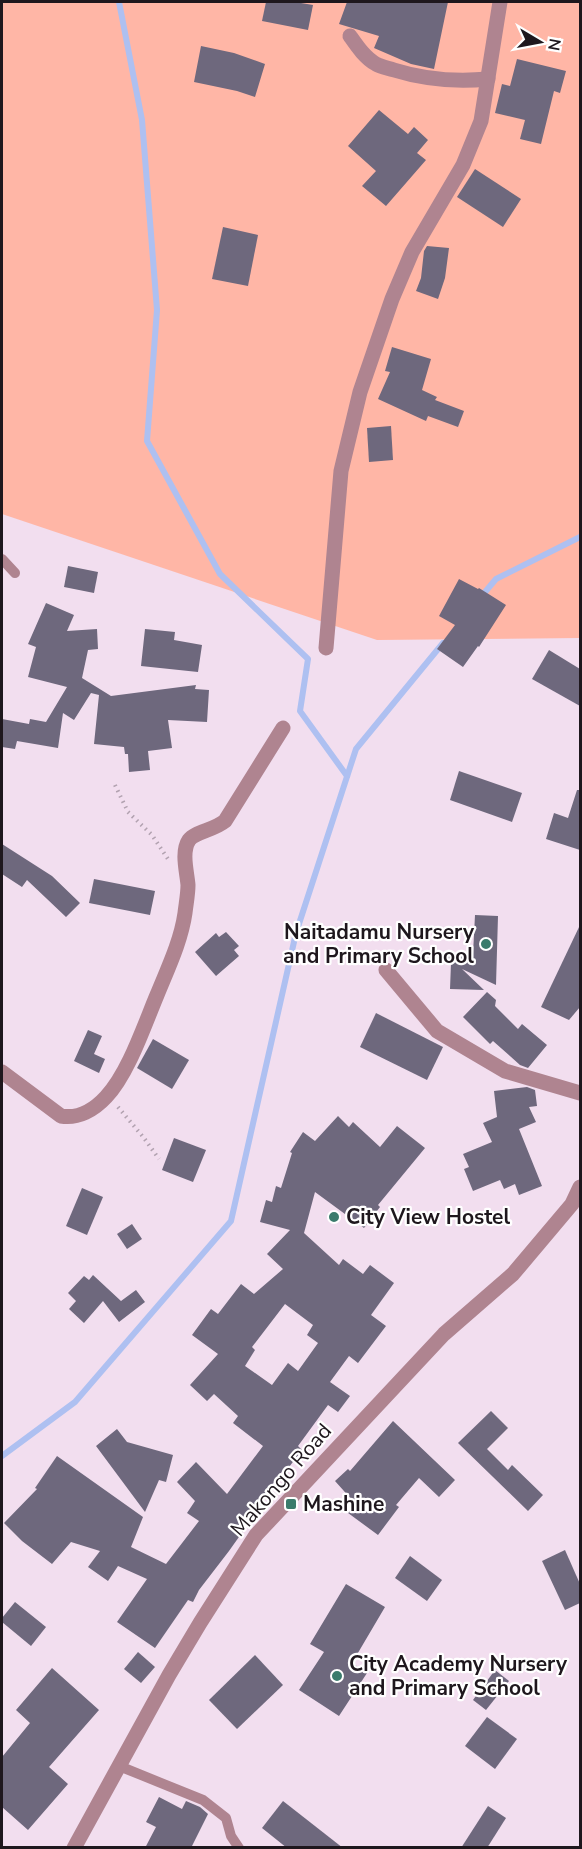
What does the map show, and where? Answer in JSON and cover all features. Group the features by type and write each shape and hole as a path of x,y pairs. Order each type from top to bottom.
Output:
{"street":[{"path":"326,648 341,471 360,392 392,299 412,252 463,165 481,121 500,2"},
{"path":"350,36 362,52 376,64 400,72 432,80 460,81 488,78"},
{"path":"2,1072 61,1116 71,1118 93,1108 107,1096 140,1038 177,945 185,914 188,887 186,857 189,840 197,834 217,828 225,821 283,728"},
{"path":"386,970 437,1031 505,1071 580,1093"},
{"name":"Makongo Road","path":"74,1848 200,1623 256,1535 444,1334 513,1274 572,1204 580,1186"}],"lane":[{"path":"2,559 15,573"},
{"path":"119,1766 203,1800 226,1818 231,1836 239,1848"}],"path":[{"path":"115,785 128,812 152,835 188,887"},
{"path":"107,1096 132,1123 159,1159"}],"shaded area":[{"path":"2,2 580,2 580,638 377,640 2,514"}],"building":[{"path":"266,2 295,2 313,5 308,30 262,21"},
{"path":"347,2 448,2 434,69 411,64 374,48 379,36 339,24"},
{"path":"201,46 234,53 265,64 255,97 194,82"},
{"path":"517,59 566,71 560,93 554,91 541,144 520,139 525,120 495,113 502,84 510,86"},
{"path":"379,110 408,134 414,127 428,140 417,153 426,160 386,206 362,186 376,171 348,146"},
{"path":"475,169 521,199 503,227 457,197"},
{"path":"223,227 258,235 248,286 212,279"},
{"path":"427,246 449,248 445,278 438,299 416,291"},
{"path":"392,347 431,359 422,390 437,397 435,400 464,411 458,427 428,416 426,421 378,399 390,372 385,371"},
{"path":"391,426 393,460 369,462 367,428"},
{"path":"68,566 98,572 94,593 64,587"},
{"path":"459,579 479,588 506,605 463,667 437,649 455,625 439,616"},
{"path":"46,603 74,615 67,631 97,629 98,649 88,650 82,678 111,696 196,685 195,689 209,690 207,722 168,720 172,748 148,751 150,770 129,772 128,754 125,754 124,747 94,744 99,695 91,693 74,720 63,713 58,748 17,741 15,749 2,747 2,719 29,724 30,719 46,722 67,687 28,677 36,647 28,644"},
{"path":"145,629 175,632 174,640 202,645 198,672 141,666"},
{"path":"549,650 580,669 580,706 532,679"},
{"path":"459,771 522,793 512,822 450,800"},
{"path":"577,790 580,790 580,850 546,839 554,813 568,818"},
{"path":"2,844 52,876 80,903 66,917 27,880 22,887 2,874"},
{"path":"94,879 155,891 150,915 89,903"},
{"path":"475,915 498,916 496,985 462,969 484,990 450,989 451,963 429,953 473,954"},
{"path":"580,925 580,1007 569,1020 541,1007"},
{"path":"226,932 239,946 234,950 239,956 216,976 195,952 216,933 219,937"},
{"path":"487,992 496,1000 495,1006 518,1029 522,1024 547,1045 528,1068 520,1065 493,1041 490,1044 463,1017"},
{"path":"376,1013 443,1047 427,1080 360,1047"},
{"path":"88,1030 102,1036 94,1054 105,1059 99,1073 74,1061"},
{"path":"153,1039 189,1060 172,1089 137,1068"},
{"path":"527,1087 535,1090 537,1106 529,1107 536,1122 519,1129 542,1186 519,1195 515,1184 504,1189 500,1180 473,1191 464,1169 469,1167 463,1154 492,1142 483,1123 497,1117 494,1091"},
{"path":"338,1116 349,1127 353,1122 380,1147 397,1126 425,1148 378,1205 380,1207 364,1228 315,1192 304,1233 339,1265 343,1259 363,1274 370,1265 394,1283 371,1315 386,1326 358,1363 349,1356 330,1382 350,1396 338,1412 328,1405 298,1446 302,1450 286,1471 284,1469 248,1517 251,1520 199,1590 193,1602 188,1600 155,1648 117,1622 147,1579 118,1566 108,1581 88,1567 100,1551 71,1542 52,1564 22,1541 4,1523 37,1489 35,1488 57,1456 143,1517 131,1547 166,1564 199,1521 187,1513 195,1501 177,1482 196,1462 227,1494 263,1446 233,1423 238,1416 214,1394 207,1401 190,1385 218,1354 192,1335 211,1309 218,1314 241,1284 254,1294 283,1269 267,1254 290,1230 260,1222 266,1200 272,1202 276,1186 281,1188 292,1153 290,1152 303,1132 315,1141","holes":["285,1304 313,1325 307,1335 318,1343 298,1371 288,1363 272,1385 245,1366 255,1350 252,1347"]},
{"path":"174,1138 206,1150 193,1182 162,1170"},
{"path":"82,1188 103,1197 87,1235 66,1226"},
{"path":"132,1224 142,1239 127,1249 117,1234"},
{"path":"93,1275 121,1301 136,1290 145,1302 119,1322 103,1301 84,1323 69,1309 76,1301 68,1293 84,1276 89,1280"},
{"path":"491,1411 508,1428 487,1449 508,1470 512,1465 543,1495 528,1511 458,1443"},
{"path":"393,1421 455,1480 439,1497 419,1478 396,1505 399,1507 378,1535 344,1510 352,1500 335,1481 348,1469 350,1471"},
{"path":"117,1429 127,1442 173,1455 166,1482 159,1480 145,1512 96,1446"},
{"path":"565,1550 580,1584 580,1603 565,1610 542,1561"},
{"path":"410,1556 442,1580 427,1601 395,1578"},
{"path":"346,1584 385,1607 352,1663 367,1673 339,1716 299,1690 324,1652 310,1644"},
{"path":"15,1602 46,1627 31,1646 2,1622 2,1618"},
{"path":"138,1652 155,1667 141,1683 124,1669"},
{"path":"255,1655 283,1685 237,1729 209,1700"},
{"path":"52,1668 99,1710 49,1767 68,1784 28,1830 2,1807 2,1757 30,1723 16,1710"},
{"path":"495,1670 509,1681 486,1710 473,1700"},
{"path":"487,1717 517,1739 495,1769 465,1746"},
{"path":"159,1797 182,1809 186,1801 200,1807 208,1814 191,1848 145,1848 156,1827 146,1822"},
{"path":"283,1801 343,1848 287,1848 262,1828"},
{"path":"488,1806 506,1818 487,1848 461,1848"}],"waterway":[{"path":"119,2 142,120 157,310 147,441 220,574 308,659 300,711 347,776"},
{"path":"480,598 496,579 580,537"},
{"path":"2,1456 75,1402 231,1221 296,933 356,749 443,643"}],"place":[{"name":"Naitadamu Nursery and Primary School","path":"486,944"},
{"name":"City View Hostel","path":"334,1217"},
{"name":"Mashine","path":"291,1504"},
{"name":"City Academy Nursery and Primary School","path":"337,1676"}]}
